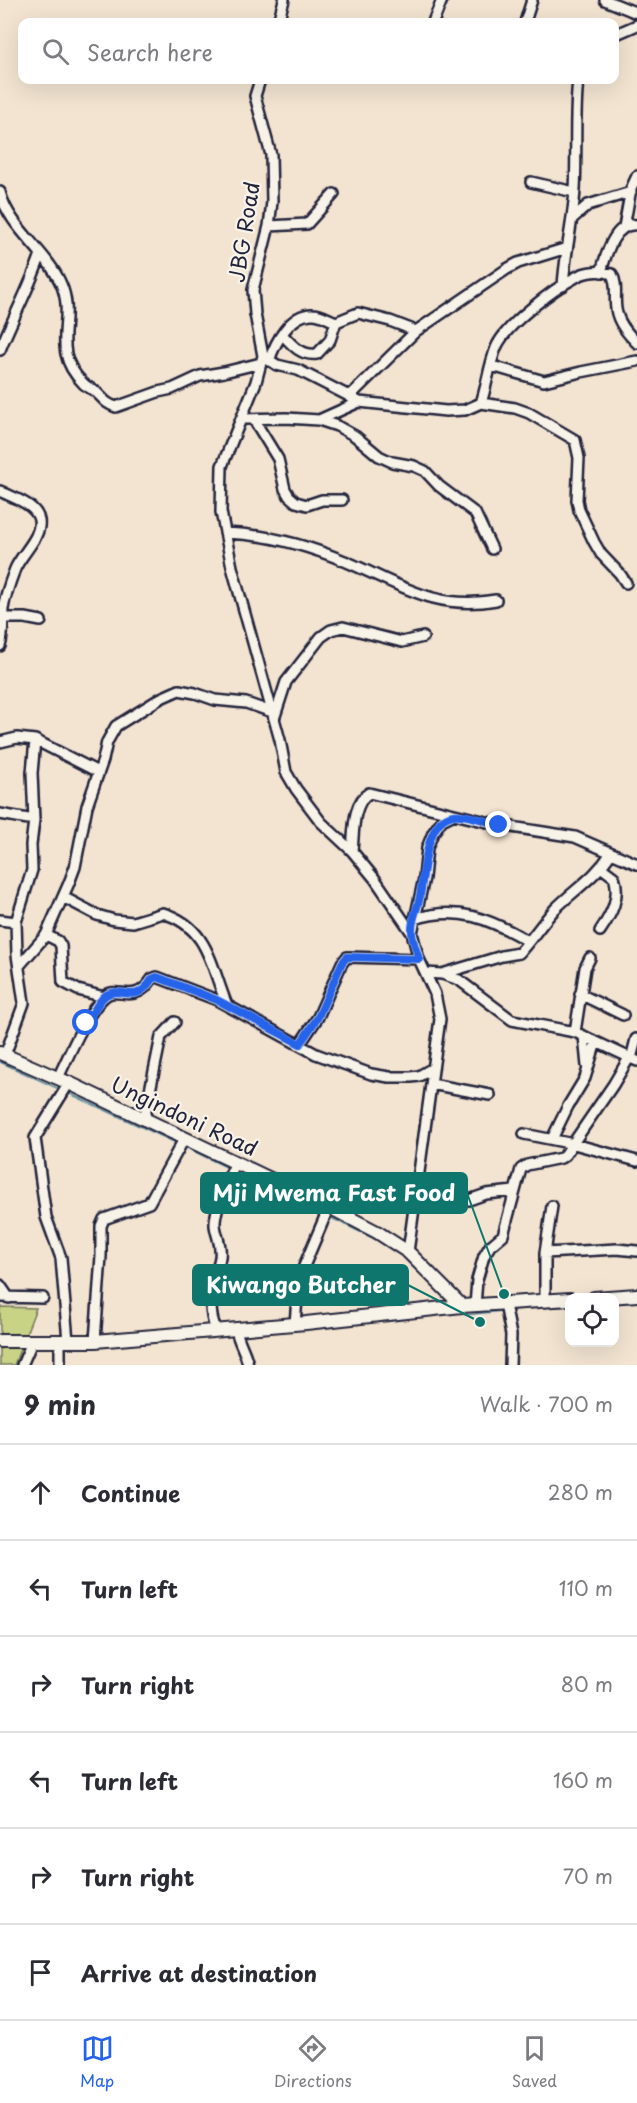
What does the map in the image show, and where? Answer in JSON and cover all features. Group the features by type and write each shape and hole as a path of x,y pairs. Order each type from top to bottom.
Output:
{"main road":[{"name":"Ungindoni Road","path":"3,1054 329,1207 377,1232 408,1252 468,1306"},
{"path":"619,1296 637,1295"},
{"path":"0,1341 95,1341 468,1306 565,1299"}],"street":[{"path":"279,18 284,0"},
{"path":"434,18 441,0"},
{"path":"526,18 532,0"},
{"path":"605,0 626,4 637,13"},
{"path":"619,33 637,25"},
{"name":"JBG Road","path":"259,84 255,96 271,155 273,181 269,226 253,290 255,314 268,361"},
{"path":"563,286 573,218 574,129 578,84"},
{"path":"624,227 631,192 637,176"},
{"path":"531,182 574,192"},
{"path":"0,192 9,214 60,282 66,298 63,336 65,354 83,383 110,405 121,406 172,389 200,376 268,361 298,370 359,402 446,411 465,410 481,403 514,408 529,413 575,440 579,458 577,500 579,510 601,554 626,583"},
{"path":"573,218 588,205 631,192"},
{"path":"269,226 307,224 334,194"},
{"path":"601,272 612,243 619,232 624,227 637,225"},
{"path":"346,395 357,390 416,331 507,269 567,248"},
{"path":"0,350 10,324 25,297 41,254"},
{"path":"481,403 496,347 506,333 521,318 577,276 601,272 612,274 618,318 637,343"},
{"path":"408,1252 440,1019 435,994 419,959 412,933 375,879 352,851 321,822 286,772 273,715 232,567 221,512 222,466 256,382 282,334 294,321 304,315 312,314 336,322 358,313 390,321 416,331"},
{"path":"282,334 303,353 317,354 330,340 336,322"},
{"path":"256,382 263,374 268,361"},
{"path":"492,366 544,381 637,361"},
{"path":"319,420 359,402"},
{"path":"241,419 319,420 337,426 355,436 379,456 425,471 439,486 475,513 492,549"},
{"path":"254,420 278,459 285,489 289,496 296,502 307,505 322,500 342,500"},
{"path":"0,491 25,503 39,519 39,528 15,569 6,597 0,646"},
{"path":"225,533 246,533 302,546 346,562 404,590 450,603 496,600"},
{"path":"3,618 41,621"},
{"path":"273,715 286,682 321,638 331,630 343,627 402,642 423,637"},
{"path":"19,966 46,935 63,897 75,867 87,806 107,742 117,726 161,698 179,690 215,700 246,703 273,715"},
{"path":"0,742 16,738 35,740 98,772"},
{"path":"3,1054 23,1010 16,922 32,870 31,845 34,820 32,773 35,740"},
{"path":"352,851 358,806 362,797 369,793 508,827 575,837 637,864"},
{"path":"0,814 34,820"},
{"path":"412,933 424,878 427,848 442,820 454,814"},
{"path":"426,973 442,974 496,957 519,953 556,909 602,868 611,853"},
{"path":"600,931 612,914 616,890 614,877 602,868"},
{"path":"63,897 107,918 133,922 163,913 185,924 203,941 210,953 227,1005"},
{"path":"414,919 440,912 458,913 478,917 505,927 528,941"},
{"path":"0,920 16,922"},
{"path":"46,935 58,941 61,946 63,982 78,990 104,997"},
{"path":"300,1044 318,1017 342,963 347,957 419,959"},
{"path":"587,1072 579,1034 580,994 585,968 590,958"},
{"path":"442,974 470,987 512,1020 579,1034 632,1059"},
{"path":"60,1365 64,1341 61,1258 46,1217 35,1138 63,1081 86,1023 104,997 112,993 129,995 137,993 157,977 227,1005 316,1054 371,1074 389,1077 419,1076 433,1068"},
{"path":"580,994 623,1015"},
{"path":"144,1120 161,1037 175,1022"},
{"path":"468,1306 484,1256 490,1246 502,1235 520,1168 561,1158 574,1144 632,1059 636,1039"},
{"path":"552,1139 587,1072 596,1042"},
{"path":"431,1084 490,1095"},
{"path":"524,1134 574,1144 637,1161"},
{"path":"95,1341 101,1226 104,1219 149,1203 184,1139"},
{"path":"216,1330 211,1301 220,1241 214,1223 236,1163"},
{"path":"414,1196 469,1200 486,1194 514,1191"},
{"path":"545,1300 545,1254 552,1206"},
{"path":"295,1324 298,1285 302,1271 329,1207"},
{"path":"545,1254 617,1249 637,1251"},
{"path":"0,1285 5,1298 43,1298"},
{"path":"505,1304 513,1363"},
{"path":"236,1329 238,1341 247,1357 248,1365"},
{"path":"22,1365 32,1342"}],"green space":[{"path":"0,1307 36,1308 14,1365 0,1365"}],"waterway":[{"path":"0,1062 59,1089"},
{"path":"66,1092 176,1143"},
{"path":"183,1146 228,1168"},
{"path":"235,1171 322,1214"},
{"path":"329,1217 387,1245"},
{"path":"444,1280 464,1300"},
{"path":"619,1303 637,1302"},
{"path":"511,1310 565,1306"},
{"path":"465,1315 503,1311"}],"place":[{"name":"Mji Mwema Fast Food","path":"504,1294"},
{"name":"Kiwango Butcher","path":"480,1322"}],"route":[{"path":"86,1023 108,994 129,995 143,991 152,979 157,977 217,1000 300,1044 318,1017 342,963 347,957 419,959 412,933 414,919 424,878 427,848 442,820 454,814 499,825"}]}
